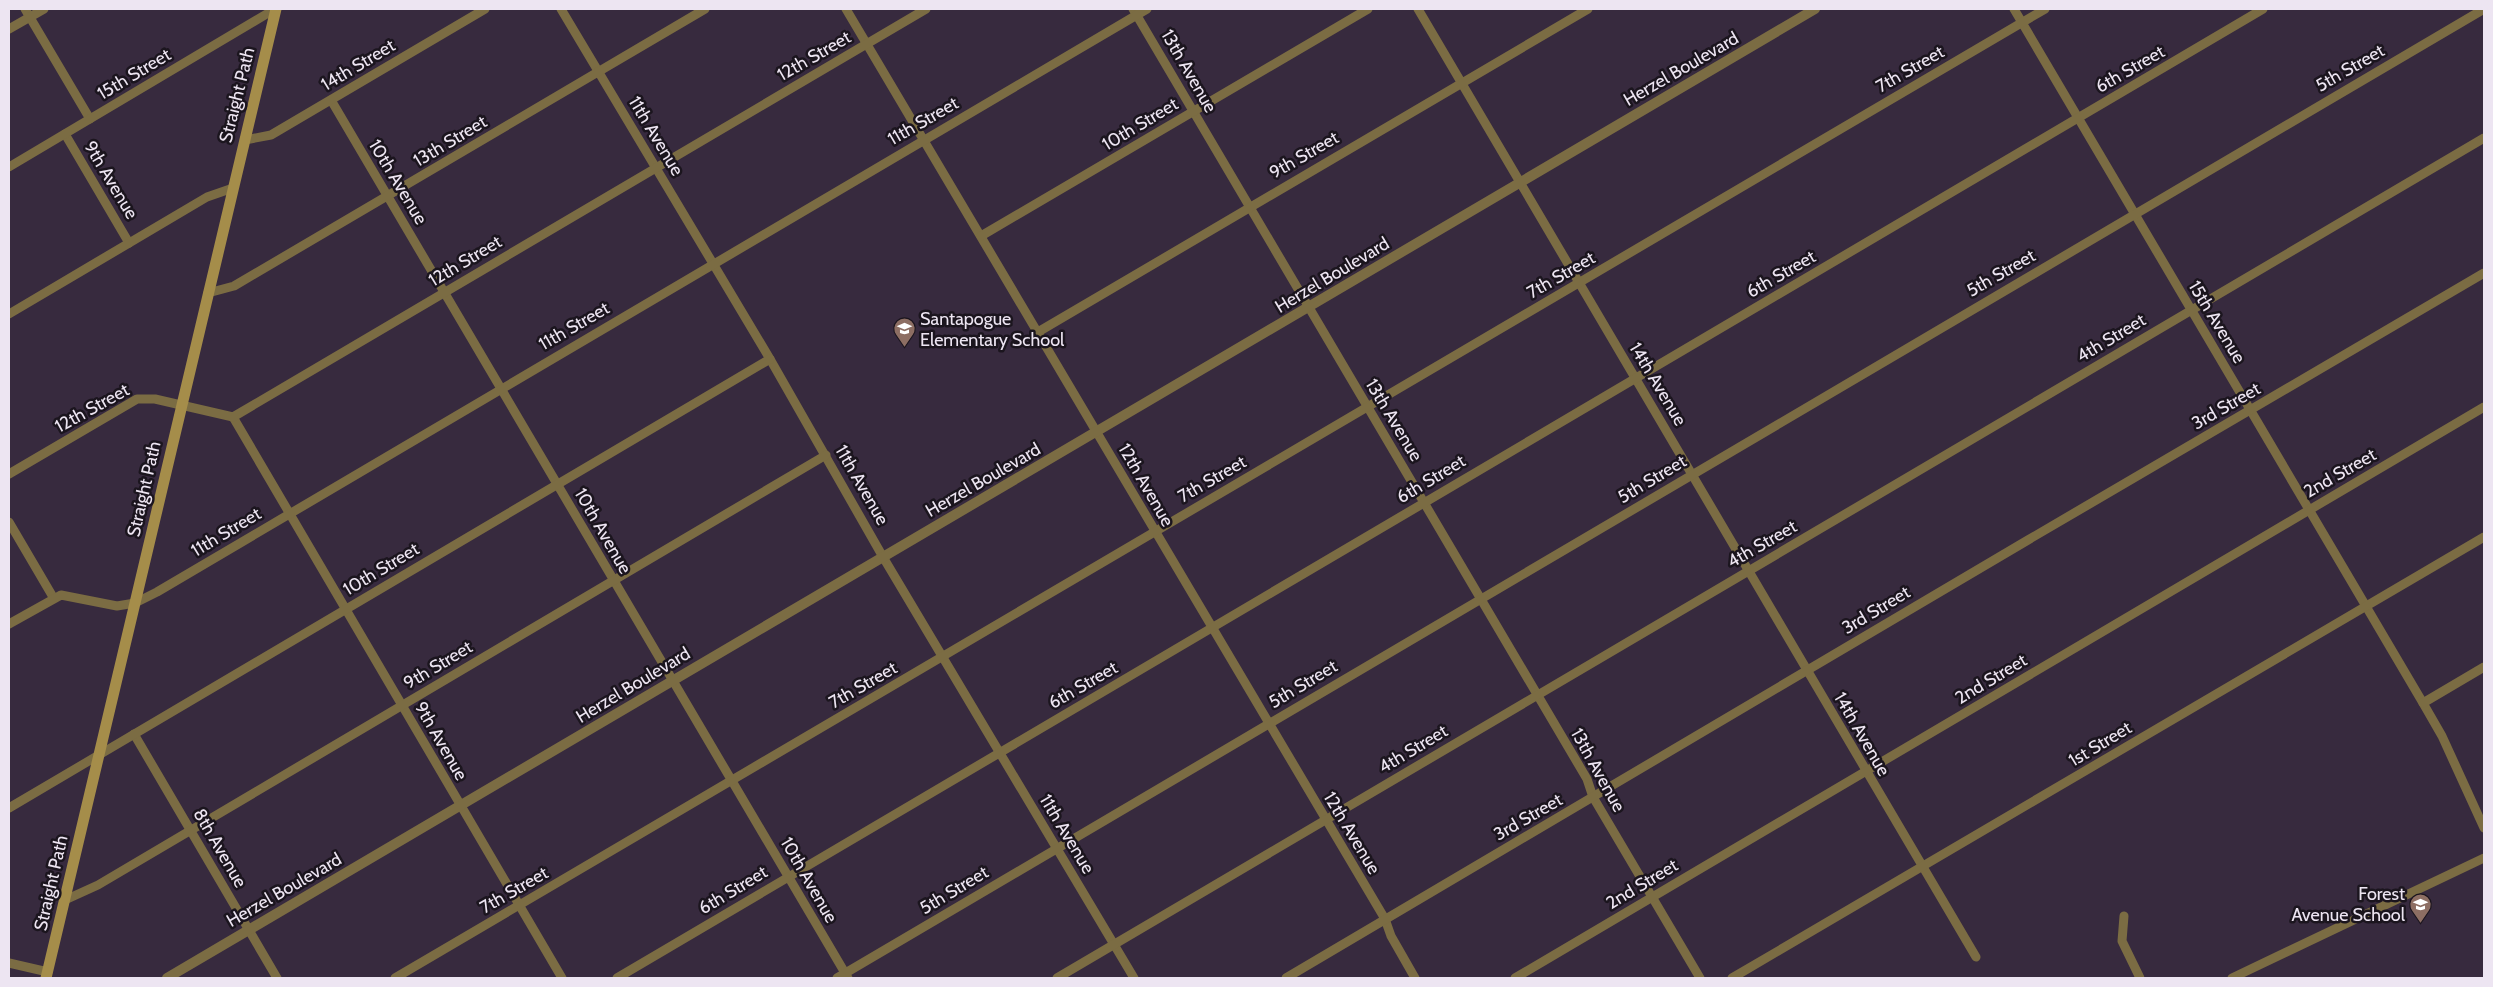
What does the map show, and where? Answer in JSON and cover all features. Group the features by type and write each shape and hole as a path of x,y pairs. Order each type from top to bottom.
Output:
{"main road":[{"name":"Straight Path","path":"47,975 276,9"}],"street":[{"path":"9,29 27,13 44,9"},
{"name":"15th Street","path":"9,167 276,9"},
{"name":"14th Street","path":"245,140 271,134 485,9"},
{"name":"11th Avenue","path":"561,9 770,359 883,557 1134,978"},
{"name":"13th Street","path":"208,293 234,286 705,9"},
{"name":"12th Avenue","path":"846,9 925,139 1154,532 1385,919 1391,936 1415,978"},
{"name":"12th Street","path":"9,474 137,399 151,398 233,417 926,9"},
{"name":"11th Street","path":"53,597 65,595 113,606 135,603 164,588 925,139 1135,12 1147,9"},
{"name":"10th Street","path":"981,236 1368,9"},
{"name":"14th Avenue","path":"1418,9 1750,570 1922,868 1976,957"},
{"name":"9th Street","path":"1038,332 1248,206 1588,9"},
{"name":"Herzel Boulevard","path":"166,978 1815,9"},
{"name":"15th Avenue","path":"2014,9 2442,736 2484,828"},
{"name":"7th Street","path":"395,978 2045,9"},
{"name":"6th Street","path":"617,978 2263,9"},
{"name":"5th Street","path":"843,977 1056,849 2484,9"},
{"name":"13th Avenue","path":"1135,12 1587,779 1593,797 1700,978"},
{"name":"9th Avenue","path":"27,13 90,120"},
{"name":"10th Avenue","path":"331,100 558,483 612,581 673,680 788,877 843,977"},
{"name":"9th Avenue","path":"65,134 129,243"},
{"name":"4th Street","path":"1057,978 2484,138"},
{"path":"9,314 207,197 233,188"},
{"name":"3rd Street","path":"1286,978 2484,273"},
{"name":"10th Street","path":"9,808 770,359"},
{"name":"2nd Street","path":"1515,978 2484,407"},
{"name":"9th Avenue","path":"233,417 562,978"},
{"name":"9th Street","path":"65,900 98,885 826,455"},
{"path":"9,522 53,597 9,624"},
{"name":"1st Street","path":"1732,978 2484,537"},
{"path":"2423,703 2484,666"},
{"name":"8th Avenue","path":"134,734 277,978"},
{"path":"2232,978 2484,858"},
{"path":"2124,916 2122,941 2140,978"},
{"path":"9,963 47,975"}],"place":[{"name":"Santapogue Elementary School","path":"904,348"},
{"name":"Forest Avenue School","path":"2421,923"}]}
